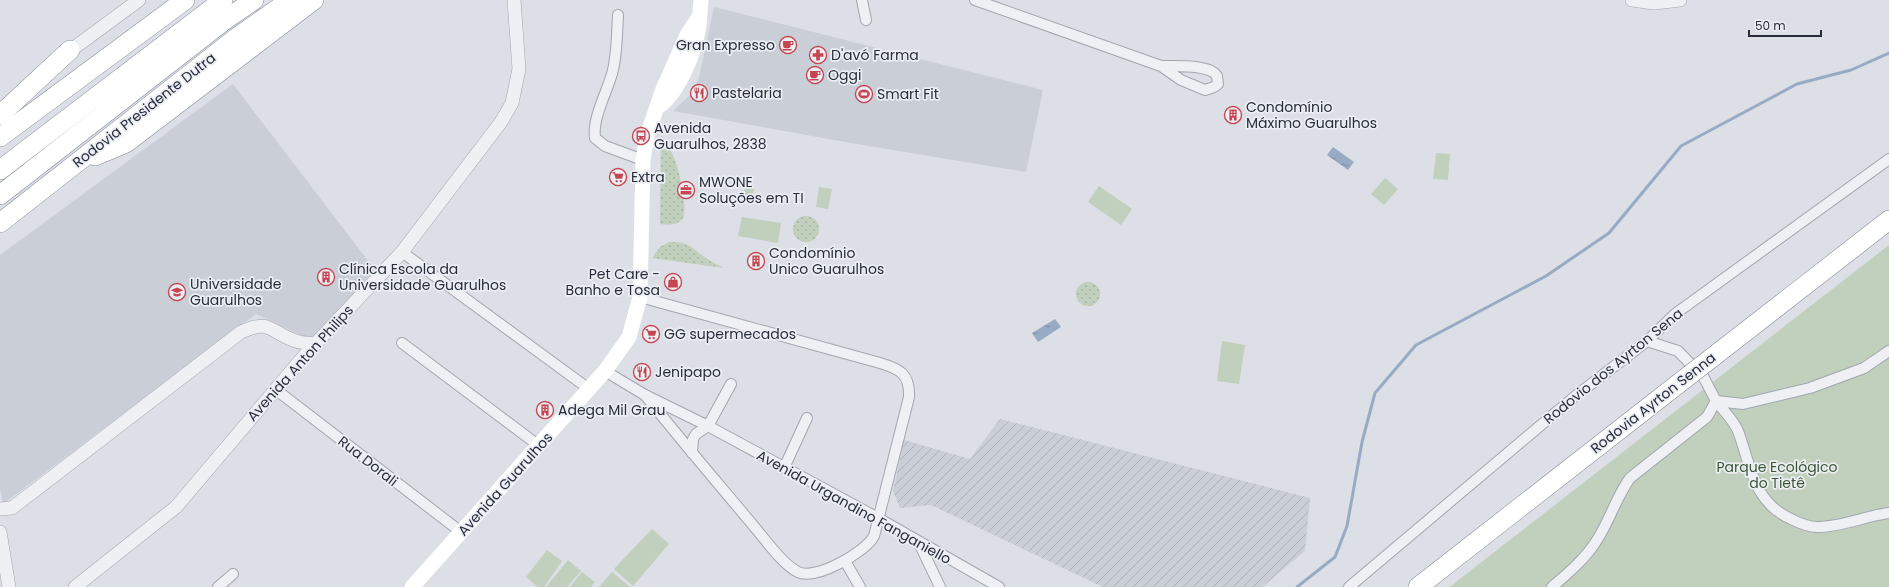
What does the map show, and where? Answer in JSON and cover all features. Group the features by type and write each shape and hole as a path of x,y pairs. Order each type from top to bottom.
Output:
{"highway":[{"path":"0,137 185,0"},
{"path":"0,170 223,0"},
{"name":"Rodovia Presidente Dutra","path":"0,195 219,25 254,0"},
{"name":"Rodovia Presidente Dutra","path":"0,224 236,38 290,0"},
{"path":"75,164 126,144 314,0"},
{"path":"0,115 70,50"},
{"path":"0,238 34,211 55,181"},
{"name":"Rodovia Ayrton Senna","path":"1418,587 1889,220"}],"main road":[{"name":"Avenida Guarulhos","path":"412,587 605,372 629,337 640,297 643,160 647,136 658,106 662,89 687,35 698,18 701,0"}],"street":[{"path":"0,106 70,50 139,0"},
{"name":"Avenida Anton Philips","path":"75,587 176,507 314,344 402,252 501,122 512,103 519,69 514,0"},
{"path":"862,0 866,20"},
{"path":"975,0 1161,66 1181,80 1205,90 1218,84 1217,76 1210,69 1161,66"},
{"path":"1632,0 1654,3 1680,0"},
{"path":"618,15 616,56 595,125 595,138 606,146 643,160"},
{"name":"Rodovio dos Ayrton Sena","path":"1349,587 1567,403 1646,341 1675,314 1889,159"},
{"path":"402,252 589,389"},
{"path":"640,297 880,362 894,367 903,373 909,387 909,397 874,536 870,543 862,551 845,561 807,575 799,573 789,566 692,453 645,395"},
{"path":"0,509 12,508 241,332 252,327 261,326 272,328 293,340 314,344"},
{"path":"293,340 304,356"},
{"path":"1646,341 1678,351 1704,378 1716,401 1737,429 1760,493 1769,505 1787,517 1805,525 1817,527 1889,513"},
{"path":"402,343 538,446"},
{"path":"1716,401 1742,404 1810,388 1864,368 1889,351"},
{"name":"Avenida Urgandino Fanganiello","path":"605,372 645,395 708,426 878,518 919,543 999,587"},
{"path":"692,453 693,439 696,434 708,426 731,384"},
{"name":"Rua Dorali","path":"275,389 461,532"},
{"path":"1552,587 1565,576 1595,544 1621,491 1630,478 1707,417 1716,401"},
{"path":"784,468 808,418"},
{"path":"0,532 9,587"},
{"path":"919,543 940,587"},
{"path":"845,561 860,587"},
{"path":"218,587 232,574"}],"shaded area":[{"path":"714,7 1043,90 1026,172 851,143 673,111 692,93 699,78"},
{"name":"Universidade Guarulhos","path":"233,84 375,270 311,340 256,314 3,504 0,488 0,255"},
{"path":"1000,419 1310,498 1305,551 1262,587 1103,587 931,505 900,508 893,491 904,440 970,459"}],"green space":[{"path":"661,135 675,160 681,180 684,199 683,218 681,221 667,225 660,224"},
{"path":"1436,153 1450,154 1448,180 1433,179"},
{"path":"1385,178 1398,189 1384,205 1371,194"},
{"path":"1099,186 1132,209 1121,225 1088,202"},
{"path":"745,187 754,189 752,199 743,198"},
{"path":"819,187 832,189 828,209 816,207"},
{"path":"806,216 815,220 819,229 815,238 806,242 797,238 793,229 797,220"},
{"path":"742,217 781,223 778,243 738,236"},
{"path":"669,242 687,245 724,268 652,258 660,247"},
{"name":"Parque Ecológico do Tietê","path":"1889,245 1889,587 1450,587 1461,578"},
{"path":"1088,282 1093,283 1099,289 1099,299 1093,305 1088,306 1083,305 1077,299 1076,294 1077,289 1083,283"},
{"path":"1222,341 1245,345 1239,384 1217,381"},
{"path":"652,529 669,544 633,586 614,569"},
{"path":"547,550 562,561 544,587 538,587 526,577"},
{"path":"568,560 581,571 567,587 546,587"},
{"path":"582,572 595,582 591,587 570,587"},
{"path":"612,572 630,587 599,587"}],"water":[{"path":"1333,147 1354,162 1348,170 1327,155"},
{"path":"1055,319 1061,327 1038,342 1032,333"}],"waterway":[{"path":"1297,587 1335,557 1347,526 1362,442 1375,393 1416,345 1546,276 1609,233 1681,146 1797,84 1851,70 1889,53"}],"place":[{"name":"Gran Expresso","path":"788,45"},
{"name":"D'avó Farma","path":"818,55"},
{"name":"Oggi","path":"815,75"},
{"name":"Pastelaria","path":"699,93"},
{"name":"Smart Fit","path":"864,94"},
{"name":"Condomínio Máximo Guarulhos","path":"1233,115"},
{"name":"Avenida Guarulhos, 2838","path":"641,136"},
{"name":"Extra","path":"618,177"},
{"name":"MWONE Soluções em TI","path":"686,190"},
{"name":"Condomínio Unico Guarulhos","path":"756,261"},
{"name":"Clínica Escola da Universidade Guarulhos","path":"326,277"},
{"name":"Pet Care - Banho e Tosa","path":"673,282"},
{"name":"Universidade Guarulhos","path":"177,292"},
{"name":"GG supermecados","path":"651,334"},
{"name":"Jenipapo","path":"642,372"},
{"name":"Adega Mil Grau","path":"545,410"}]}
